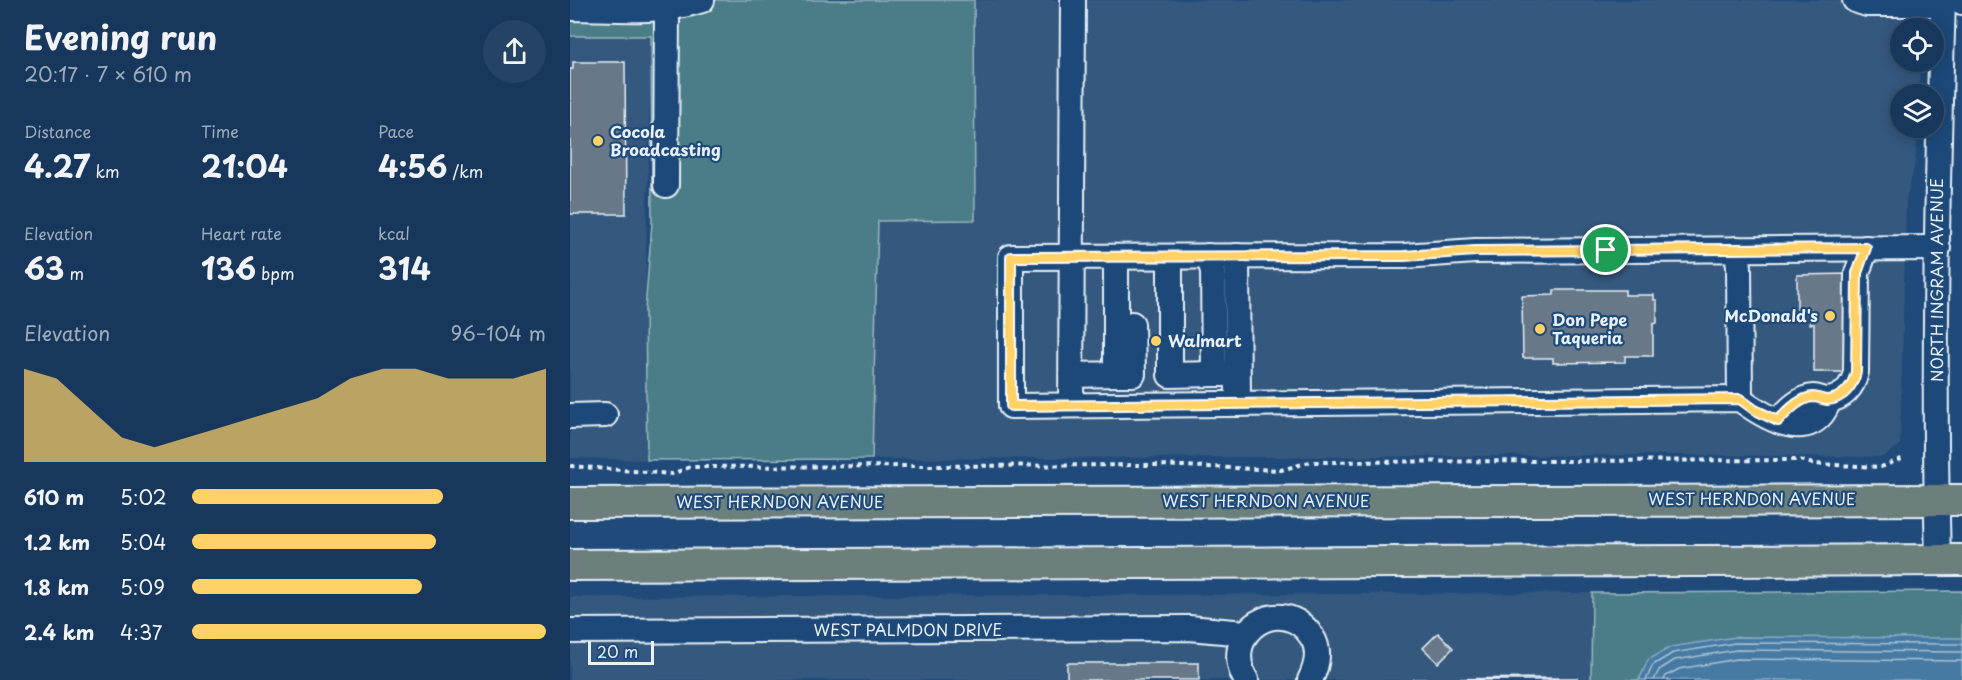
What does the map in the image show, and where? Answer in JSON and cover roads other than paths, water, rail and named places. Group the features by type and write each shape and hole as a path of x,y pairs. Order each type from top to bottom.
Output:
{"main road":[{"name":"WEST HERNDON AVENUE","path":"570,503 1949,499"},
{"path":"570,566 1950,560"}],"street":[{"path":"570,9 666,8 702,0"},
{"path":"1071,405 1094,375 1103,257 1073,0"},
{"path":"1855,0 1867,4 1952,2"},
{"name":"NORTH INGRAM AVENUE","path":"1950,560 1938,248 1952,2"},
{"path":"666,8 666,185"},
{"path":"1866,248 1857,273 1854,382 1847,392 1829,400 1826,408 1816,419 1805,425 1793,427 1778,421 1755,410 1740,399 1011,406 1011,257 1404,256 1475,251 1866,248 1938,248"},
{"path":"1737,249 1740,399"},
{"path":"1190,256 1213,271 1208,374"},
{"path":"1190,256 1170,375 1208,374 1238,404"},
{"path":"1208,374 1237,256"},
{"path":"1094,375 1133,374 1131,271 1103,257"},
{"path":"570,416 604,415"},
{"path":"1246,680 1240,670 1238,657 1240,644 1245,633 1255,623 1268,617 1295,620 1306,628 1314,640 1318,653 1316,667 1310,680"},
{"name":"WEST PALMDON DRIVE","path":"570,631 1189,628 1245,633"}],"water":[{"path":"1735,637 1962,638 1962,680 1639,680 1648,660 1671,647"}],"place":[{"name":"Cocola Broadcasting","path":"598,141"},
{"name":"McDonald's","path":"1830,316"},
{"name":"Don Pepe Taqueria","path":"1540,329"},
{"name":"Walmart","path":"1156,341"}]}
